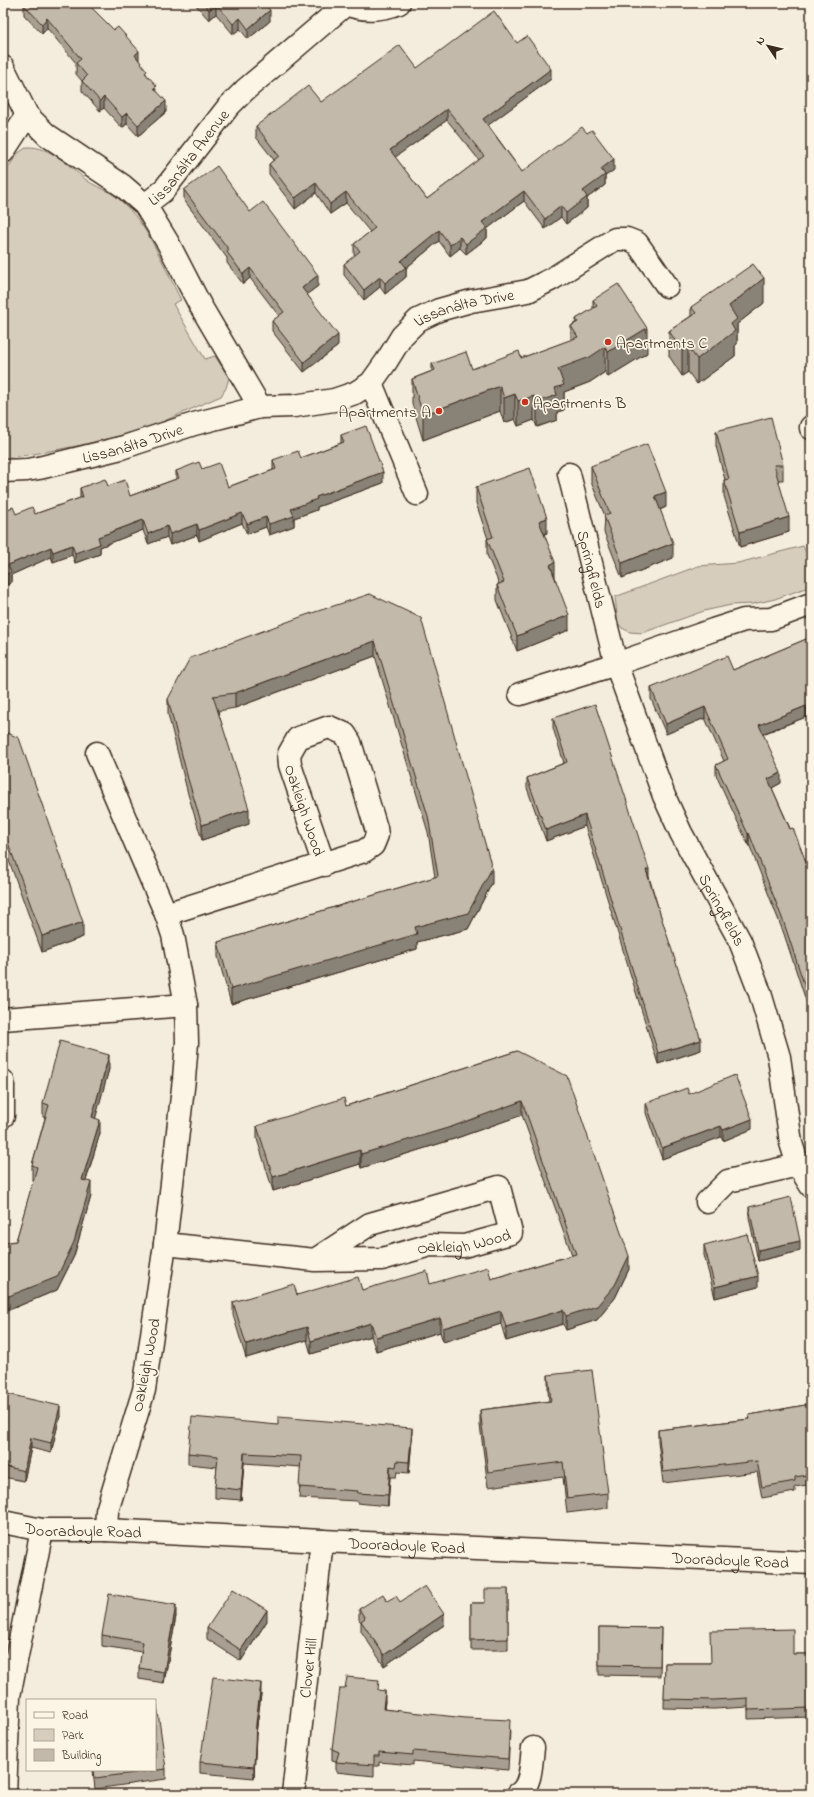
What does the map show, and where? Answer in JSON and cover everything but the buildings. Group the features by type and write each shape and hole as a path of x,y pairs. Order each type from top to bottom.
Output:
{"street":[{"name":"Lissanálta Avenue","path":"3,66 27,115 47,135 123,186 145,205 163,191 181,170 222,113 245,90 345,4 357,9 363,9 378,8 399,3"},
{"path":"3,152 27,115"},
{"path":"145,205 168,243 200,305 260,407"},
{"name":"Lissanálta Drive","path":"3,471 39,468 122,448 194,424 260,407 294,406 334,400 355,393 371,383 402,336 418,320 445,308 471,301 504,297 528,291 552,279 615,239 627,239 638,243 667,286"},
{"path":"371,383 417,494"},
{"name":"Springfields","path":"569,474 616,664 664,796 680,832 740,941 760,994 779,1057 791,1143 798,1165 811,1186"},
{"path":"520,694 616,664 744,620 771,619 811,604"},
{"name":"Oakleigh Wood","path":"166,914 324,865 364,851 373,845 377,835 376,828 350,742 345,734 329,728 298,738 289,754 290,765 324,865"},
{"name":"Oakleigh Wood","path":"97,753 166,914 173,935 186,1005 187,1042 165,1244 144,1390 107,1511 106,1530"},
{"path":"3,1019 186,1005"},
{"path":"3,1082 3,1116"},
{"path":"707,1202 728,1181 798,1165"},
{"name":"Oakleigh Wood","path":"165,1244 315,1260 382,1259 430,1245 464,1246 511,1233 499,1186 370,1224 315,1260"},
{"name":"Dooradoyle Road","path":"3,1522 42,1530 106,1530 811,1563"},
{"path":"5,1794 9,1696 42,1530"},
{"name":"Clover Hill","path":"293,1794 322,1541"},
{"path":"518,1794 522,1792 528,1780 533,1748"}],"green space":[{"path":"27,147 43,150 58,157 89,182 115,196 130,209 147,233 181,300 173,304 205,359 215,356 229,378 226,388 221,396 146,429 82,445 3,458 3,176 17,154"},
{"path":"803,546 811,564 811,586 775,599 753,604 731,605 704,611 642,633 630,632 622,628 618,623 615,597 698,566 738,563"}],"place":[{"name":"Apartments C","path":"608,342"},
{"name":"Apartments B","path":"525,402"},
{"name":"Apartments A","path":"439,411"}]}
